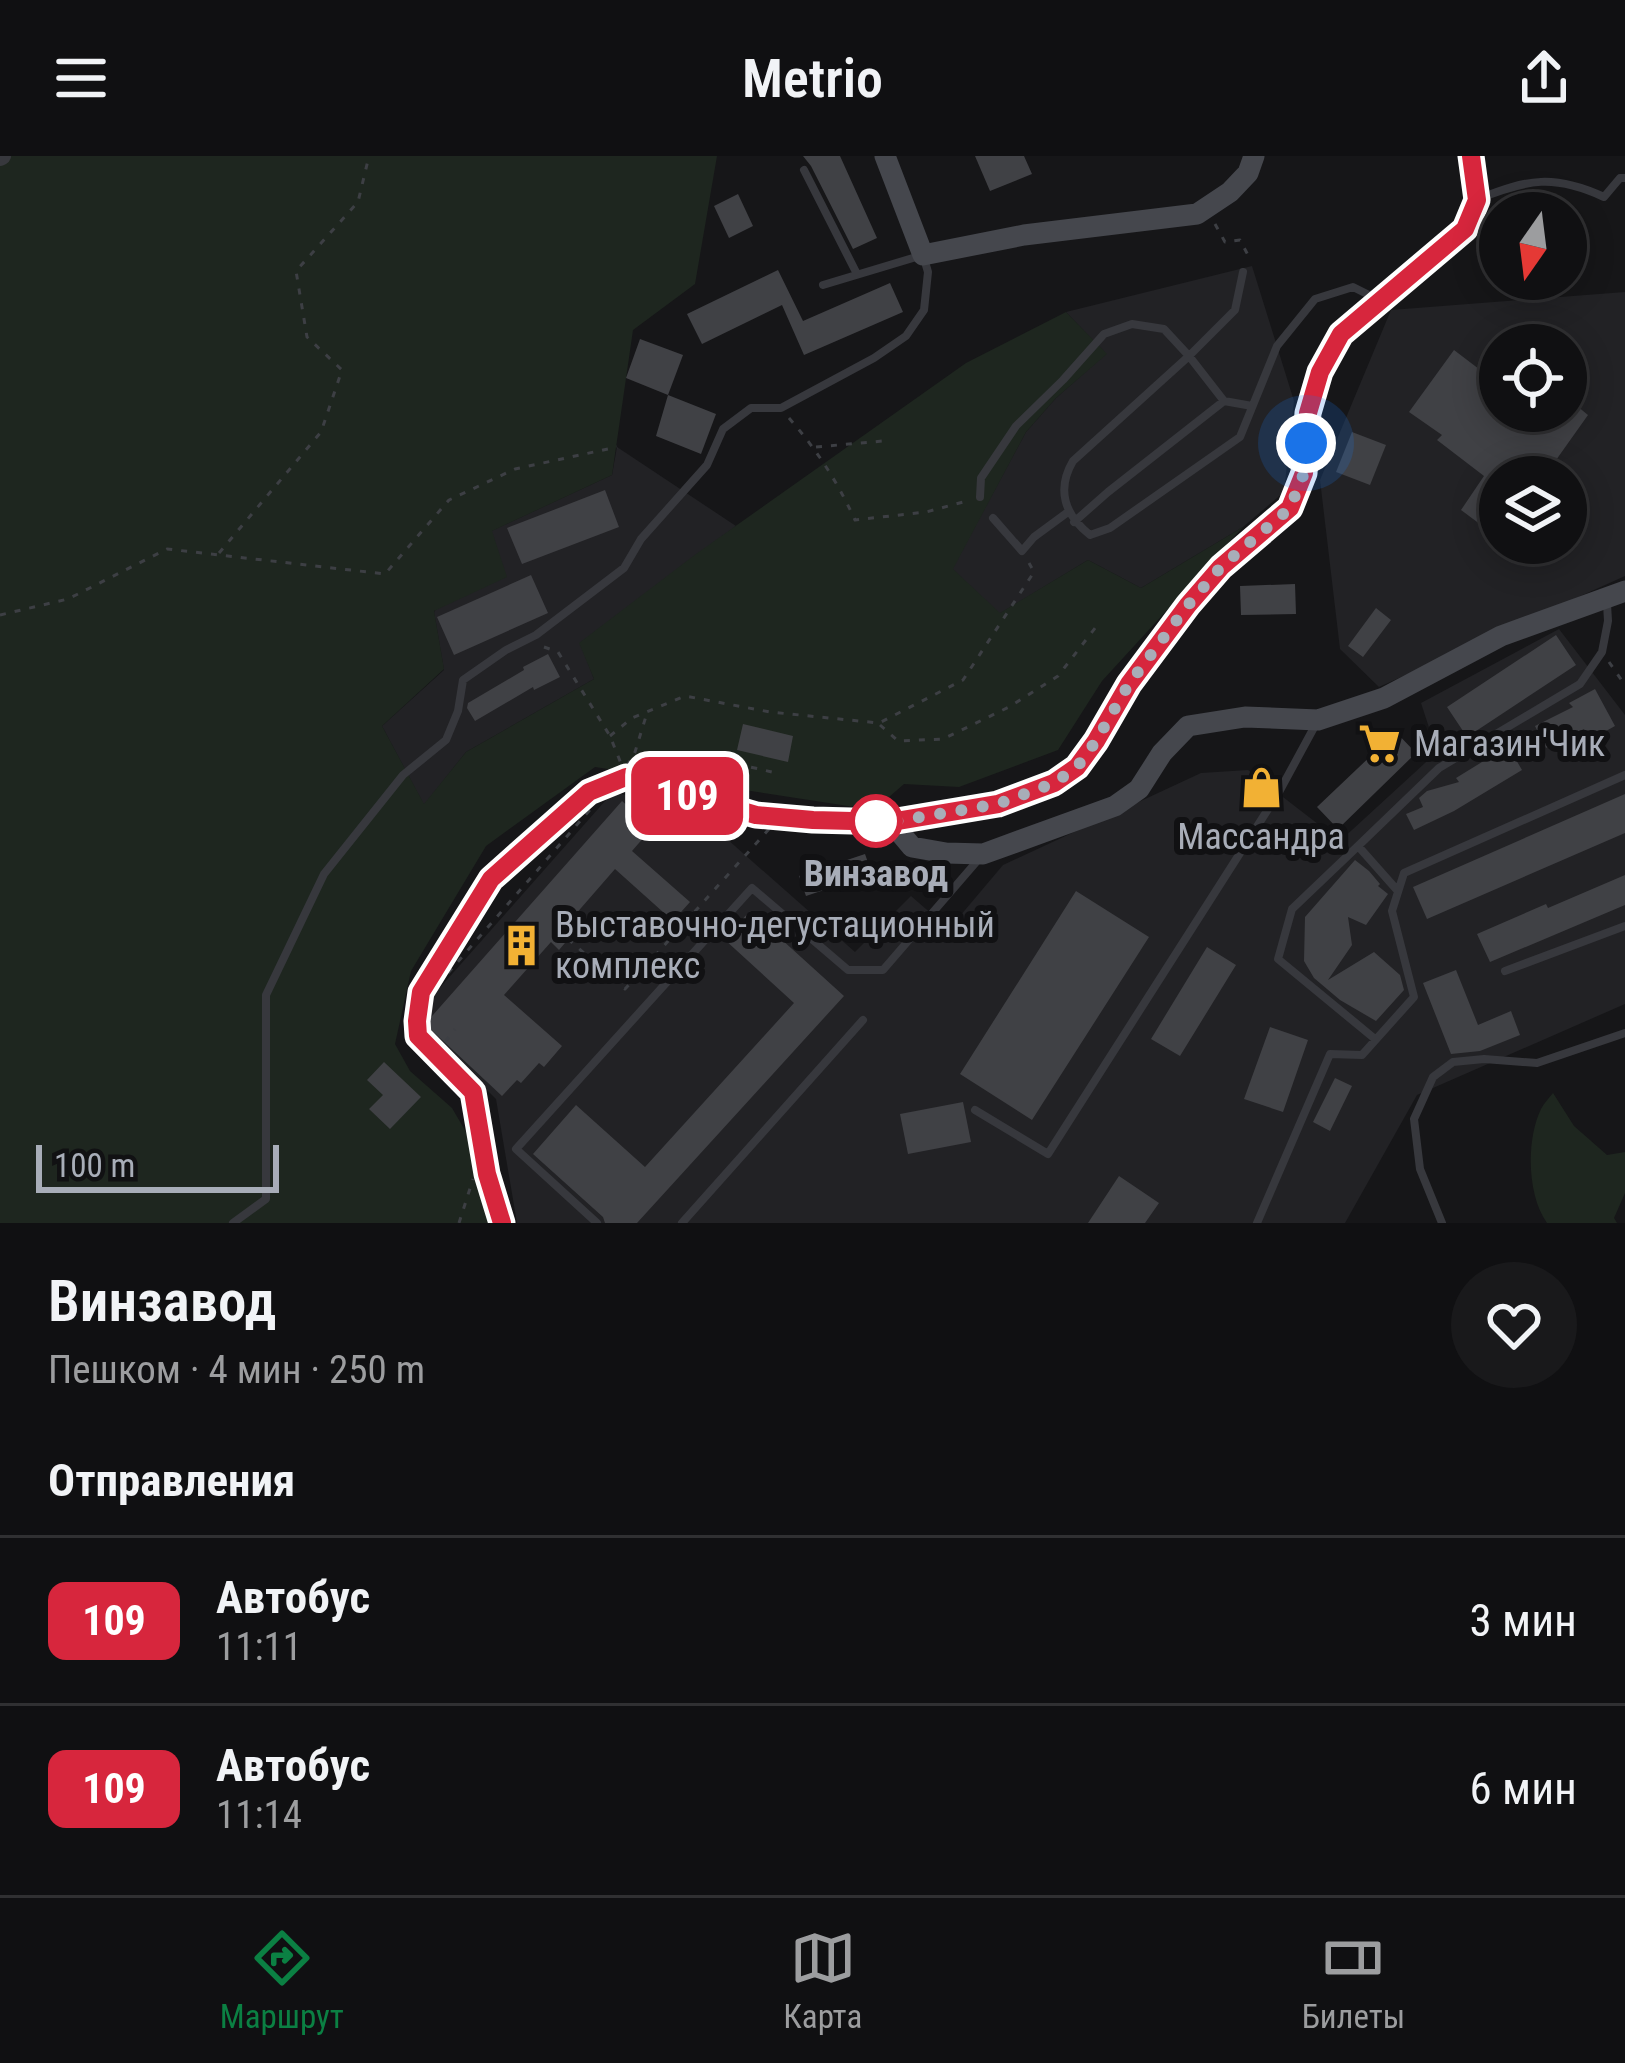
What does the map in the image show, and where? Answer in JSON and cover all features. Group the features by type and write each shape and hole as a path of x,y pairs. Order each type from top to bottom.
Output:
{"main road":[{"path":"885,156 923,255 1024,236 1178,218 1207,209 1231,191 1248,173 1254,156"},
{"path":"891,822 998,804 1054,783 1077,767 1129,684 1188,605 1221,567 1290,508 1304,473 1308,413 1320,372 1341,334 1465,229 1477,200 1472,156"},
{"path":"891,822 912,847 983,854 1114,806 1139,789 1162,753 1188,726 1245,717 1318,720 1384,698 1501,636 1616,595"}],"lane":[{"path":"804,170 857,274"},
{"path":"1477,200 1520,183 1556,181 1604,197 1625,178"},
{"path":"232,1223 266,1199 266,995 324,874 403,775 446,740 458,711 463,680 536,635 625,568 641,539 707,466 723,429 751,408 781,408 906,336 924,310 928,272 923,255 823,285"},
{"path":"1243,272 1235,310 1073,461 1065,475 1067,512 1090,535 1110,528 1240,437 1277,346 1315,299 1354,287 1379,300"},
{"path":"980,497 982,478 1016,426 1104,334 1132,324 1164,329 1224,401 1252,406"},
{"path":"1074,522 1224,401"},
{"path":"993,518 1022,551 1067,512"},
{"path":"1376,1040 1277,959 1292,909 1439,768 1580,684 1602,652 1616,595"},
{"path":"975,1110 1048,1154 1279,792 1318,720"},
{"path":"1257,1223 1330,1054 1362,1054 1414,997 1392,911 1404,873 1625,775"},
{"path":"502,1223 473,1092 418,1036 417,1021 421,992 491,879 589,792 626,777 756,815 891,822"},
{"path":"1358,846 1398,891"},
{"path":"598,1223 516,1149 752,888 848,970 883,970 983,854"},
{"path":"1505,971 1625,926"},
{"path":"682,1223 862,1021"},
{"path":"1442,1223 1420,1169 1414,1119 1433,1077 1453,1062 1537,1063 1625,1033"}],"path":[{"path":"218,554 321,432 342,370 307,337 296,271 358,202 369,156"},
{"path":"1207,209 1225,242 1240,241 1248,255 1243,272"},
{"path":"781,408 838,483 855,520 926,512 980,497"},
{"path":"814,447 883,441"},
{"path":"0,615 68,598 167,549 385,574 449,500 514,469 617,447"},
{"path":"610,736 632,718 685,696 770,712 879,723 963,680 1034,572"},
{"path":"879,723 898,741 943,739 1010,707 1058,676 1099,623"},
{"path":"536,635 545,649 558,652 610,736 624,772 648,711"},
{"path":"1602,652 1625,685"},
{"path":"638,781 721,760 776,773"},
{"path":"447,975 600,798"},
{"path":"568,939 625,989 779,817"},
{"path":"435,1052 455,1030"},
{"path":"459,1223 472,1180 487,1169"}],"shaded area":[{"path":"0,156 717,156 695,284 633,330 612,475 492,531 507,577 434,611 444,669 382,726 424,804 466,752 594,679 579,643 966,363 1066,312 1107,354 1056,398 1026,432 953,569 1000,613 1088,560 1141,588 1243,527 1102,681 1058,750 959,787 904,784 874,810 595,767 486,846 411,971 395,1044 410,1071 452,1108 466,1132 490,1223 0,1223"},
{"path":"1252,266 1294,401 1284,492 1243,527 1141,588 1088,560 999,614 952,569 1026,432 1106,354 1066,312"},
{"path":"1625,292 1625,576 1379,687 1340,649 1320,480 1391,310 1587,300 1587,295"},
{"path":"617,447 736,526 580,643 594,679 466,752 424,805 382,726 444,670 434,612 491,531 612,475"},
{"path":"1559,629 1625,715 1625,1004 1417,1095 1345,1223 517,1223 496,1099 420,1023 422,1008 613,792 718,831 855,952 911,896 949,929 1003,865 1201,773 1248,770 1340,841 1437,752 1421,703"},
{"path":"1553,1093 1574,1126 1607,1155 1625,1152 1625,1193 1614,1218 1617,1223 1547,1223 1540,1211 1532,1183 1531,1151 1536,1122"}],"building":[{"path":"803,156 840,156 877,238 853,249"},
{"path":"975,156 1024,156 1032,174 990,191"},
{"path":"738,194 753,226 729,238 714,206"},
{"path":"778,270 803,321 890,283 903,312 804,355 782,305 702,344 687,314"},
{"path":"640,339 683,355 668,395 626,378"},
{"path":"1454,350 1479,369 1479,432 1576,432 1559,456 1479,456 1479,472 1437,440 1442,435 1409,412"},
{"path":"668,395 716,414 701,454 656,436"},
{"path":"1352,432 1386,445 1370,485 1336,472"},
{"path":"1479,483 1479,523 1461,510"},
{"path":"605,490 619,527 522,564 507,528"},
{"path":"531,575 548,613 454,655 437,617"},
{"path":"1295,584 1296,614 1241,615 1240,586"},
{"path":"1376,608 1391,620 1363,657 1348,646"},
{"path":"1556,635 1576,665 1467,737 1447,707"},
{"path":"548,654 560,677 475,721 468,703"},
{"path":"1595,689 1615,726 1590,740 1584,729 1546,748 1535,726 1573,707 1569,703"},
{"path":"743,724 793,736 788,762 737,750"},
{"path":"1393,729 1416,753 1338,829 1317,807"},
{"path":"1508,746 1522,770 1414,830 1406,814 1423,807 1419,798 1459,782 1456,778"},
{"path":"1625,794 1625,833 1427,919 1413,887"},
{"name":"Выставочно-дегустационный комплекс","path":"622,801 652,828 632,851 690,902 673,921 615,869 568,923 576,930 559,950 551,942 504,995 562,1046 544,1067 539,1063 502,1096 425,1024"},
{"path":"865,854 872,874 806,896 799,876 808,872 804,860 819,855 823,868"},
{"path":"1355,860 1388,894 1366,925 1348,917 1352,945 1328,980 1374,952 1400,975 1404,990 1376,1021 1340,1000 1314,978 1304,961 1305,917"},
{"path":"1625,875 1625,905 1490,962 1477,934"},
{"path":"1076,891 1149,937 1032,1120 960,1074"},
{"path":"750,911 844,996 637,1223 605,1223 533,1154 576,1105 645,1167 794,1003 724,939"},
{"path":"1207,947 1236,965 1180,1056 1151,1039"},
{"path":"1456,970 1478,1025 1511,1011 1520,1035 1480,1051 1451,1054 1423,983"},
{"path":"1270,1027 1308,1040 1283,1112 1244,1099"},
{"path":"384,1062 421,1097 390,1129 369,1109 383,1095 367,1080"},
{"path":"1335,1078 1352,1086 1330,1131 1313,1122"},
{"path":"963,1102 971,1142 908,1154 900,1114"},
{"path":"1119,1176 1159,1203 1145,1223 1088,1223"}],"bus line":[{"name":"109","path":"502,1223 487,1174 473,1092 418,1036 417,1021 421,992 491,879 589,792 626,777 756,815 891,822 998,804 1054,783 1077,767 1129,684 1188,605 1221,567 1290,508 1304,473 1308,413 1320,372 1341,334 1465,229 1477,200 1471,156"}],"place":[{"name":"Магазин'Чик","path":"1380,744"},
{"name":"Массандра","path":"1261,787"},
{"name":"Винзавод","path":"876,821"},
{"name":"Выставочно-дегустационный комплекс","path":"521,946"}],"route":[{"path":"876,821 998,804 1054,783 1077,767 1129,684 1188,605 1221,567 1290,508 1304,473 1306,443"}]}
